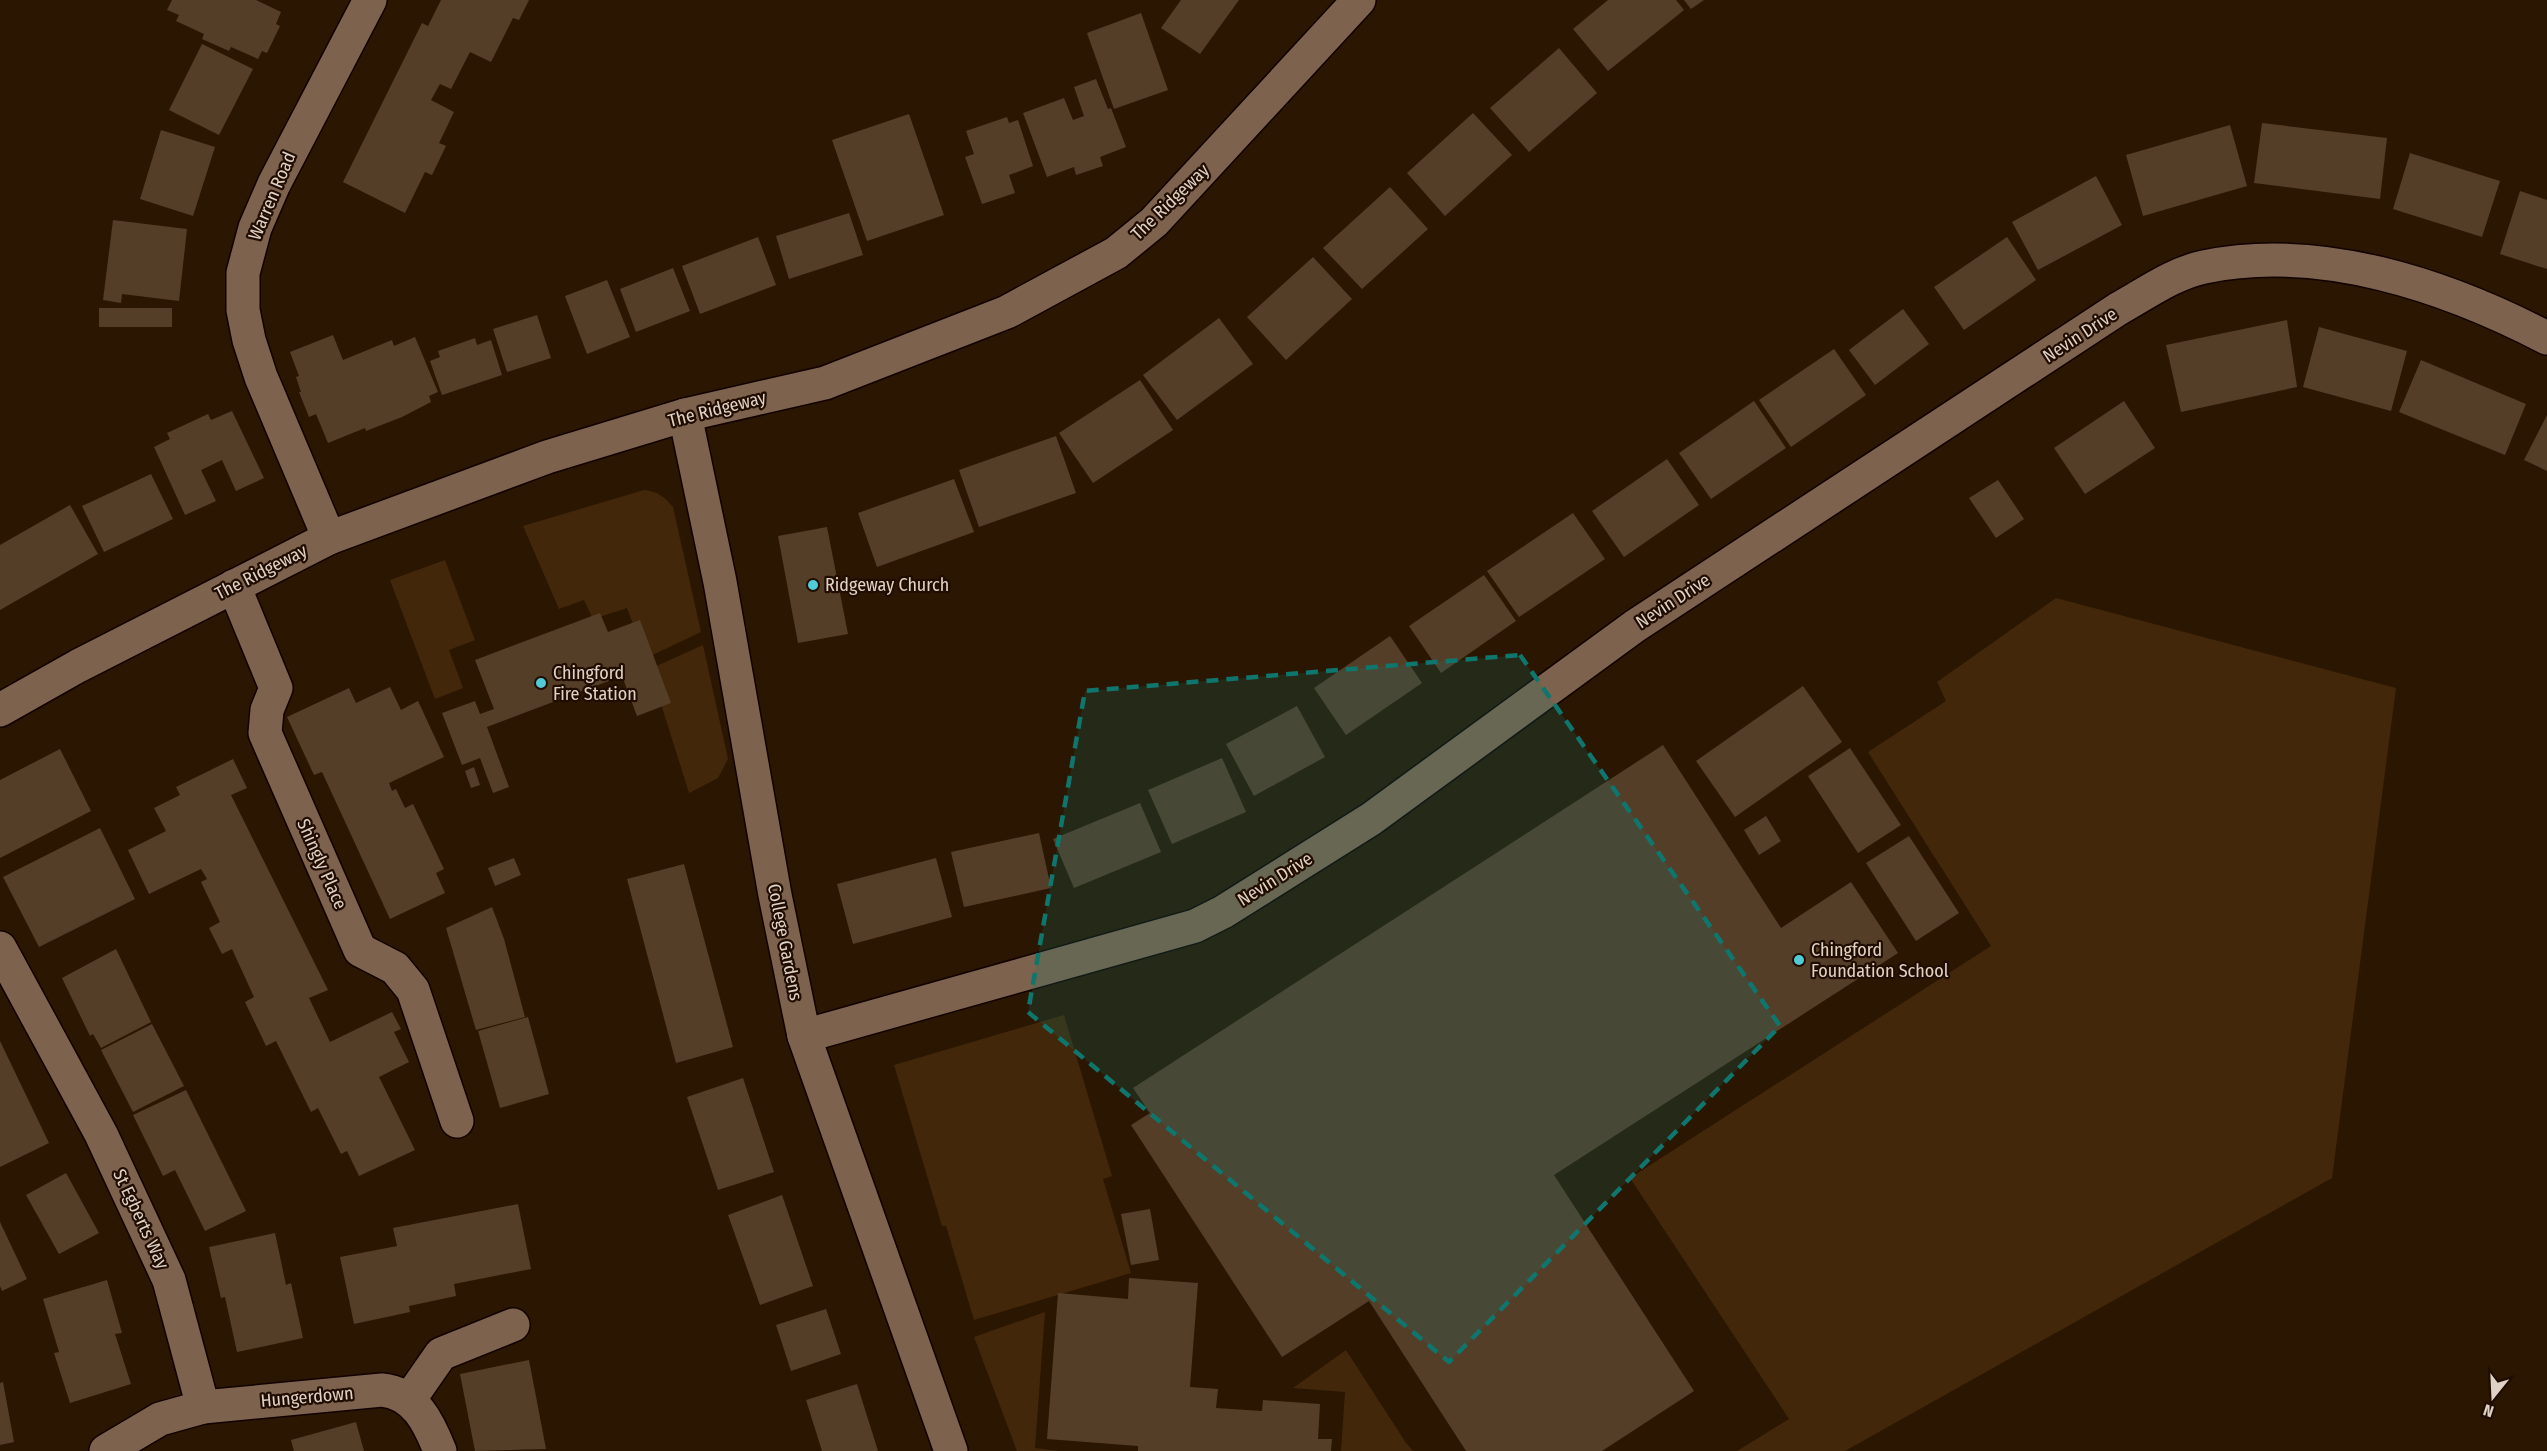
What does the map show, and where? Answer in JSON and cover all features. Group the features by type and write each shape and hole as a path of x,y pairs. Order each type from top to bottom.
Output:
{"street":[{"name":"Warren Road","path":"329,538 261,377 249,340 243,310 243,273 255,228 274,184 370,0"},
{"name":"The Ridgeway","path":"0,710 78,666 329,538 547,457 685,415 825,383 1007,312 1116,252 1155,222 1359,0"},
{"name":"Nevin Drive","path":"804,1036 1195,926 1223,912 1371,819 1635,626 1683,594 2118,309 2202,267 2256,260 2304,262 2360,270 2422,285 2514,321 2547,338"},
{"name":"College Gardens","path":"685,415 720,582 775,895 804,1036 951,1451"},
{"name":"Shingly Place","path":"234,586 276,688 267,710 265,733 360,950 396,968 413,990 457,1121"},
{"name":"St Egberts Way","path":"0,948 101,1134 169,1280 203,1407"},
{"path":"440,1451 431,1429 409,1400 441,1354 513,1325"},
{"name":"Hungerdown","path":"203,1407 382,1390 396,1391 409,1400"},
{"path":"106,1451 160,1419 203,1407"}],"highlighted area":[{"path":"1520,655 1780,1026 1449,1362 1028,1012 1085,691"}],"shaded area":[{"path":"644,490 660,495 673,507 701,632 646,658 627,608 593,619 584,600 559,609 523,526"},
{"path":"445,560 475,640 449,650 463,688 435,699 390,580"},
{"path":"2056,598 2396,688 2332,1178 1845,1451 1737,1451 1789,1419 1630,1178 1991,946 1868,752 1946,701 1937,682"},
{"path":"703,645 728,759 718,778 689,793 650,669"},
{"path":"1064,1015 1112,1176 1103,1179 1131,1273 974,1320 946,1226 942,1226 894,1065"},
{"path":"1045,1312 1035,1448 1059,1451 1017,1451 974,1337"},
{"path":"1346,1350 1413,1451 1341,1451 1345,1392 1293,1388"}],"building":[{"path":"172,0 256,0 281,12 276,24 280,26 267,53 262,51 258,59 231,47 229,51 202,39 204,34 176,21 179,15 167,10"},
{"path":"441,0 529,0 519,20 513,18 491,62 470,52 451,89 440,84 431,100 454,112 439,143 446,146 432,175 425,172 405,213 343,182 422,23 428,26"},
{"path":"1181,0 1239,0 1200,54 1161,28"},
{"path":"1608,0 1676,0 1684,10 1608,71 1573,29"},
{"path":"1684,0 1704,0 1691,9"},
{"path":"1141,13 1168,90 1114,109 1087,33"},
{"path":"202,44 253,69 219,135 169,110"},
{"path":"1559,48 1597,93 1529,152 1490,108"},
{"path":"1096,79 1108,109 1111,108 1126,147 1100,157 1103,166 1076,175 1074,167 1047,177 1023,113 1064,98 1073,120 1084,116 1074,87"},
{"path":"1473,113 1512,155 1445,216 1407,173"},
{"path":"909,114 944,215 867,241 832,140"},
{"path":"1007,117 1009,123 1018,120 1033,166 1009,175 1015,193 982,204 965,157 974,154 966,131"},
{"path":"2262,123 2387,138 2380,199 2254,183"},
{"path":"2230,125 2247,186 2143,216 2126,155"},
{"path":"161,130 215,147 193,216 140,199"},
{"path":"2410,153 2500,181 2482,237 2393,209"},
{"path":"2096,176 2122,225 2038,270 2012,222"},
{"path":"1390,187 1428,229 1362,289 1323,248"},
{"path":"2520,191 2547,200 2547,269 2500,254"},
{"path":"849,213 863,255 789,279 776,236"},
{"path":"113,220 187,229 179,301 122,294 121,303 103,300"},
{"path":"758,237 776,285 700,314 682,266"},
{"path":"2007,237 2036,280 1964,330 1934,287"},
{"path":"1313,257 1352,299 1286,360 1247,317"},
{"path":"673,268 690,311 636,332 620,289"},
{"path":"607,280 630,337 587,354 565,296"},
{"path":"99,308 172,308 172,327 99,327"},
{"path":"1903,309 1929,344 1875,385 1849,350"},
{"path":"537,315 551,358 507,372 493,329"},
{"path":"1219,318 1253,364 1177,420 1143,375"},
{"path":"2287,320 2297,387 2181,412 2166,345"},
{"path":"2319,327 2407,351 2391,411 2303,387"},
{"path":"333,335 343,360 392,340 394,346 415,337 438,392 429,396 431,402 402,417 366,431 365,428 328,443 316,414 309,417 299,392 301,392 296,377 299,376 290,352"},
{"path":"475,338 477,345 491,340 502,375 442,395 430,361 440,357 438,351"},
{"path":"1834,349 1866,395 1791,447 1759,400"},
{"path":"2421,360 2526,404 2505,455 2399,412"},
{"path":"1140,380 1173,430 1093,483 1059,433"},
{"path":"1754,401 1786,448 1711,499 1679,453"},
{"path":"2124,401 2155,448 2085,494 2054,448"},
{"path":"232,411 264,478 236,491 222,460 201,470 216,501 185,515 154,447 170,439 167,433 208,414 211,420"},
{"path":"2547,415 2547,471 2524,460"},
{"path":"1056,436 1076,493 979,527 959,470"},
{"path":"1667,459 1699,505 1624,557 1592,511"},
{"path":"151,474 173,519 104,552 82,506"},
{"path":"954,479 974,532 877,567 858,513"},
{"path":"1998,480 2024,519 1996,538 1969,498"},
{"path":"70,505 98,554 0,610 0,545"},
{"path":"1573,513 1605,559 1519,617 1487,571"},
{"name":"Ridgeway Church","path":"827,527 848,634 798,643 778,536"},
{"path":"1484,575 1516,621 1441,673 1409,626"},
{"path":"600,613 608,632 640,620 671,703 637,716 622,676 487,727 509,787 493,793 480,758 462,765 442,713 475,701 480,714 494,709 475,660"},
{"path":"1390,636 1422,683 1346,735 1314,688"},
{"path":"1803,686 1842,742 1735,817 1696,761"},
{"path":"390,687 401,710 418,701 444,757 389,783 392,791 396,789 405,808 413,804 444,869 436,873 445,893 390,919 322,772 314,775 287,717 349,688 356,703"},
{"path":"1297,706 1325,757 1254,796 1226,744"},
{"path":"1663,745 1781,928 1851,882 1898,953 1554,1175 1694,1391 1602,1451 1466,1451 1369,1301 1282,1357 1131,1125 1150,1113 1133,1088"},
{"path":"1850,748 1901,825 1858,853 1808,776"},
{"path":"60,749 91,811 0,858 0,780"},
{"path":"1222,758 1246,812 1172,844 1148,790"},
{"path":"233,759 247,788 231,795 328,990 309,998 330,1042 392,1012 401,1029 394,1032 409,1062 379,1077 415,1150 359,1176 347,1151 341,1154 318,1108 311,1112 276,1041 266,1046 245,1002 254,997 232,949 222,954 209,928 220,922 201,882 207,879 201,869 149,894 128,850 166,831 154,808 180,795 176,787"},
{"path":"474,767 480,785 471,788 465,771"},
{"path":"1140,803 1161,852 1074,888 1053,839"},
{"path":"1766,816 1781,841 1759,855 1744,830"},
{"path":"100,828 135,899 39,947 3,877"},
{"path":"1039,833 1051,888 964,907 951,852"},
{"path":"1909,836 1959,913 1916,941 1866,863"},
{"path":"514,858 521,875 495,886 488,868"},
{"path":"936,858 952,917 853,944 837,884"},
{"path":"684,864 733,1047 676,1063 627,879"},
{"path":"492,907 504,939 525,1017 476,1030 446,928"},
{"path":"116,949 151,1022 101,1048 93,1034 90,1036 62,978"},
{"path":"528,1017 549,1094 500,1108 478,1031"},
{"path":"152,1024 184,1086 133,1112 101,1050"},
{"path":"0,1041 49,1143 0,1167"},
{"path":"743,1078 774,1172 718,1190 687,1097"},
{"path":"186,1090 246,1211 205,1231 175,1170 163,1176 133,1115"},
{"path":"66,1173 99,1233 59,1254 26,1195"},
{"path":"782,1195 813,1286 760,1305 728,1215"},
{"path":"518,1204 531,1269 454,1284 456,1296 409,1306 410,1312 354,1324 340,1257 397,1246 393,1228"},
{"path":"1150,1209 1159,1260 1131,1265 1121,1214"},
{"path":"0,1222 27,1279 2,1291 0,1286"},
{"path":"275,1233 286,1285 291,1283 303,1338 237,1352 225,1297 221,1298 209,1247"},
{"path":"1129,1278 1198,1283 1190,1387 1218,1389 1216,1408 1262,1411 1263,1400 1320,1404 1318,1439 1332,1439 1331,1451 1138,1451 1138,1446 1047,1439 1058,1293 1128,1299"},
{"path":"107,1280 122,1333 115,1334 131,1384 70,1403 54,1353 59,1352 43,1299"},
{"path":"826,1309 841,1354 791,1371 776,1325"},
{"path":"529,1360 546,1449 475,1451 460,1374"},
{"path":"3,1382 14,1442 0,1445 0,1383"},
{"path":"857,1384 878,1451 822,1451 806,1400"},
{"path":"356,1422 364,1451 294,1451 291,1440"}],"place":[{"name":"Ridgeway Church","path":"813,585"},
{"name":"Chingford Fire Station","path":"541,683"},
{"name":"Chingford Foundation School","path":"1799,960"}]}
